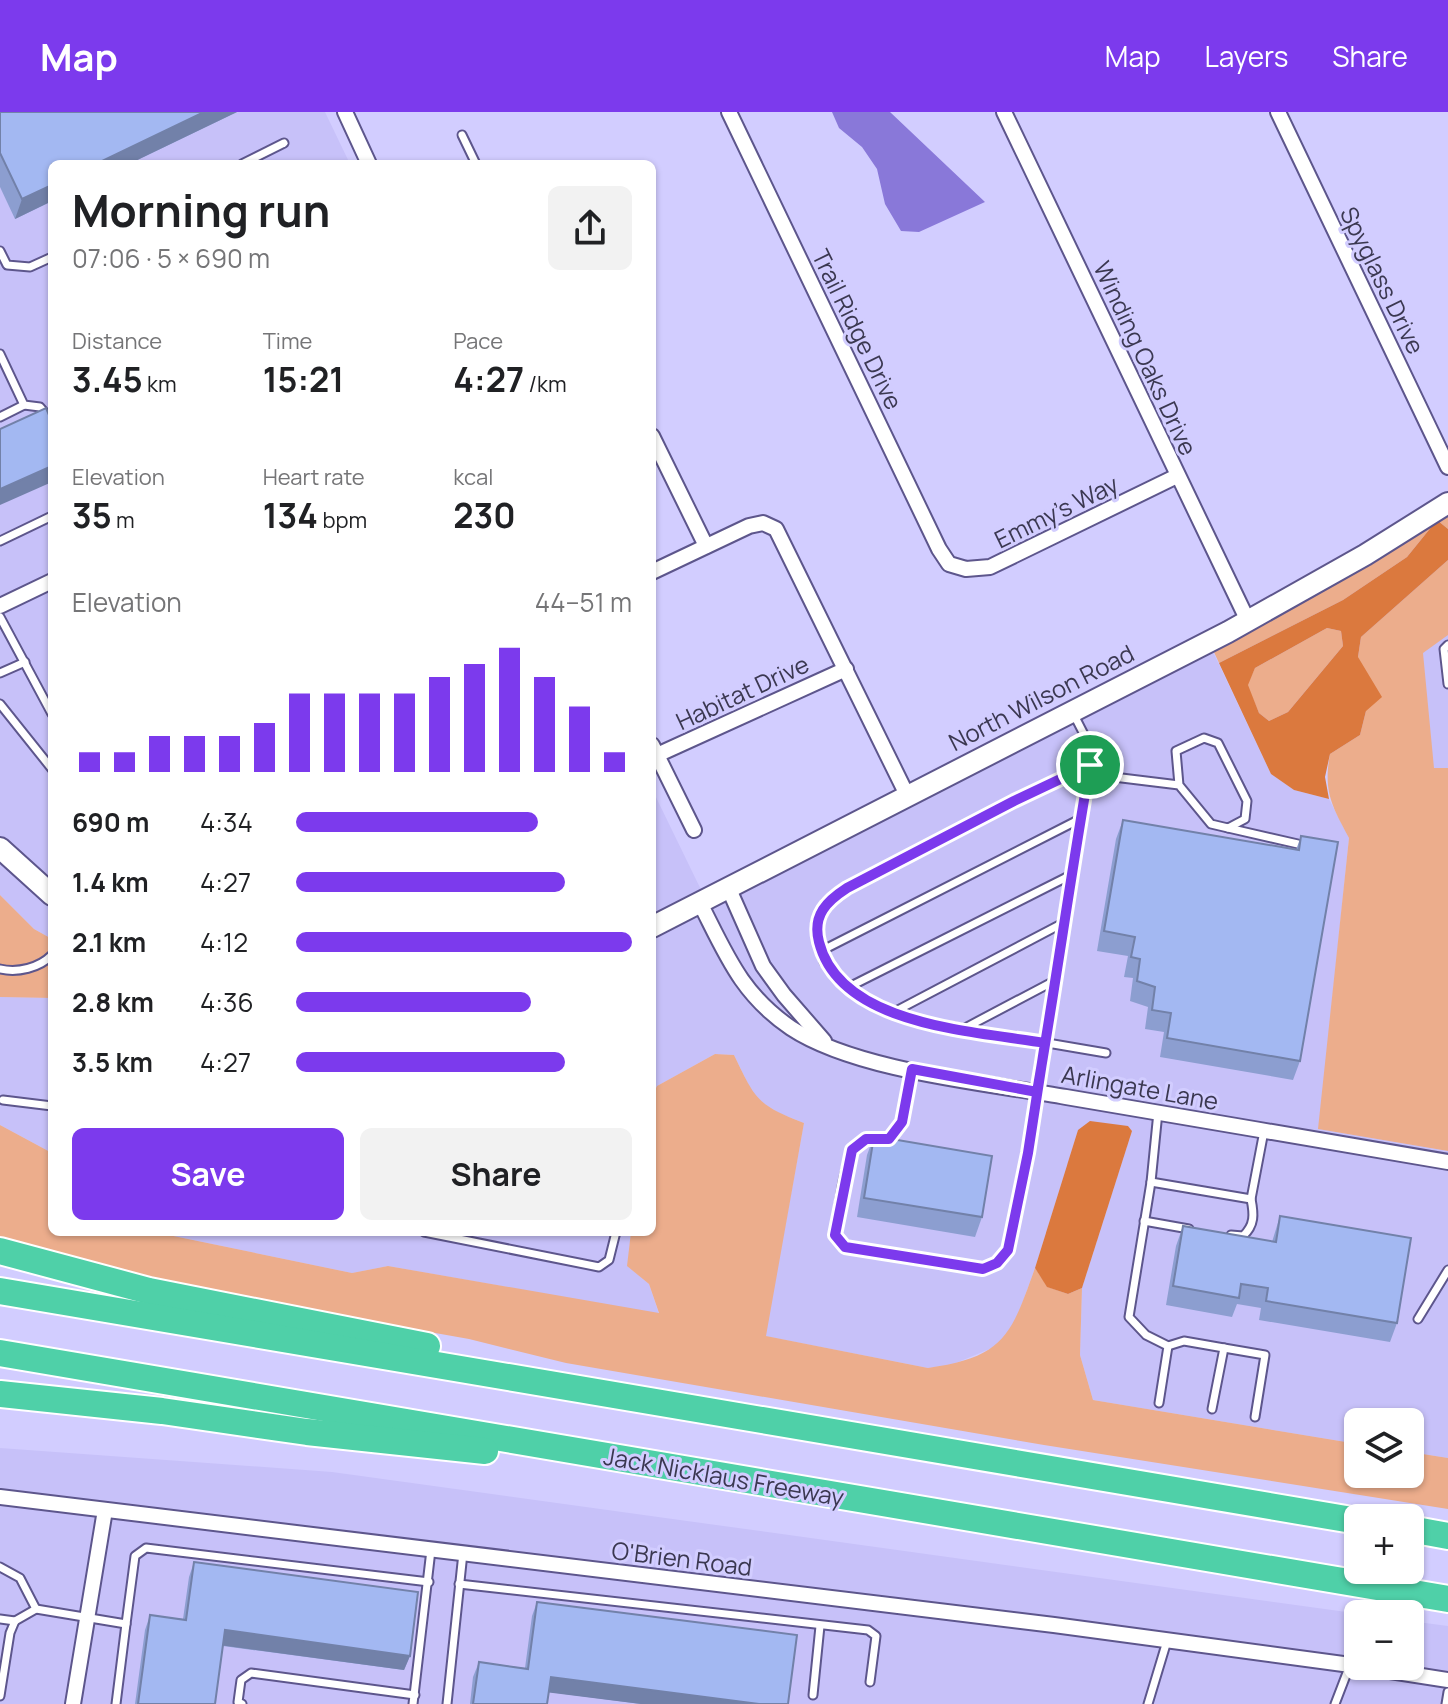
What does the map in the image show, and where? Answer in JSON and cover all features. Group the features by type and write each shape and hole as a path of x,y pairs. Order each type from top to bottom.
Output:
{"highway":[{"path":"0,1251 149,1291 451,1350 572,1388"},
{"path":"0,1291 1344,1519"},
{"name":"Jack Nicklaus Freeway","path":"0,1353 1448,1599"},
{"path":"0,1394 162,1411 307,1432 745,1479"},
{"path":"1424,1532 1448,1536"}],"main road":[{"name":"North Wilson Road","path":"656,925 1248,621 1365,555 1448,503"},
{"path":"0,848 48,891"}],"street":[{"path":"345,112 367,160"},
{"name":"Trail Ridge Drive","path":"729,112 939,549 949,564"},
{"name":"Winding Oaks Drive","path":"1004,112 1248,621"},
{"name":"Spyglass Drive","path":"1278,112 1448,467"},
{"path":"656,452 706,546"},
{"name":"Emmy's Way","path":"949,564 966,569 990,567 1177,476"},
{"name":"Habitat Drive","path":"656,570 749,526 763,523 776,529 907,795"},
{"path":"0,606 48,583"},
{"name":"Habitat Drive","path":"656,749 846,669"},
{"name":"Habitat Drive","path":"656,754 694,830"},
{"name":"Arlingate Lane","path":"728,887 763,967 827,1045"},
{"name":"Arlingate Lane","path":"700,903 741,982 767,1011 795,1030 846,1054 1037,1092 1448,1162"},
{"name":"O'Brien Road","path":"0,1497 1167,1640 1344,1664"},
{"path":"73,1704 105,1510"},
{"name":"O'Brien Road","path":"1424,1676 1448,1680"}],"lane":[{"path":"462,135 474,160"},
{"path":"250,160 284,143"},
{"path":"0,251 7,265 30,267 48,259"},
{"path":"0,354 24,405"},
{"path":"0,417 24,405 40,407 48,416"},
{"path":"0,541 48,518"},
{"path":"0,617 48,706"},
{"path":"1448,645 1444,649 1448,684"},
{"path":"0,673 25,662"},
{"path":"0,704 48,764"},
{"path":"912,1069 902,1122 889,1139 866,1139 852,1150 835,1235 845,1247 983,1269 997,1263 1008,1250 1028,1153 1056,980 1092,750 1073,711"},
{"path":"1228,828 1245,819 1247,801 1218,743 1204,738 1176,751 1179,785 1211,824 1228,828 1298,844"},
{"path":"1106,1053 963,1029 892,1013 847,988 824,962 816,931 825,903 847,888 1014,801 1089,769 1179,785"},
{"path":"821,951 1082,818"},
{"path":"847,988 1073,874"},
{"path":"892,1013 1065,922"},
{"path":"0,969 12,972 29,968 48,957"},
{"path":"963,1029 1056,980"},
{"path":"3,1100 48,1106"},
{"path":"1158,1112 1151,1182 1129,1317 1146,1335 1168,1346 1184,1341 1265,1355 1255,1417"},
{"path":"1214,1233 1243,1236 1251,1229 1254,1215 1251,1199 1264,1131"},
{"path":"1151,1182 1251,1199"},
{"path":"1144,1221 1191,1229"},
{"path":"444,1236 599,1267 609,1260 615,1236"},
{"path":"1418,1319 1448,1270"},
{"path":"1159,1403 1168,1346"},
{"path":"1212,1409 1224,1348"},
{"path":"116,1704 135,1556 146,1548 429,1582"},
{"path":"413,1704 431,1550"},
{"path":"447,1704 463,1553"},
{"path":"0,1567 20,1578 36,1609"},
{"path":"459,1584 868,1630 876,1636 870,1682"},
{"path":"0,1619 15,1621 36,1609 126,1624"},
{"path":"0,1696 10,1633 15,1621"},
{"path":"813,1695 820,1626"},
{"path":"1148,1704 1167,1640"},
{"path":"242,1704 238,1702 241,1680 251,1673 415,1695"},
{"path":"1335,1704 1348,1680"},
{"path":"1446,1704 1448,1692"}],"shaded area":[{"path":"0,112 325,112 348,160 48,160 48,937 34,929 0,895"},
{"path":"832,112 890,112 985,202 919,232 901,231 885,204 877,169 862,147 839,128"},
{"path":"1448,513 1448,529 1437,520 1407,557 1343,600 1219,663 1213,650 1326,589"},
{"path":"1437,520 1448,529 1448,560 1361,637 1358,657 1382,697 1366,711 1360,735 1330,754 1325,777 1329,799 1294,790 1271,774 1219,663 1343,600 1407,557","holes":["1327,628 1341,631 1343,646 1288,712 1269,721 1259,713 1248,685 1255,668"]},
{"path":"1448,560 1448,800 1361,637"},
{"path":"1448,560 1448,635 1423,653 1434,768 1448,768 1448,1151 1318,1129 1349,838 1330,798 1330,754 1360,735 1366,711 1358,657 1361,637"},
{"path":"1327,628 1341,631 1343,646 1288,712 1269,721 1259,713 1247,685 1255,668"},
{"path":"1207,639 1271,774 1294,790 1329,799 1349,838 1319,1129 1448,1151 1448,1458 1424,1454 1424,1408 1344,1408 1344,1442 1093,1400 1080,1355 1082,1288 1132,1131 1128,1126 1078,1130 1014,1326 997,1346 951,1365 928,1368 765,1336 804,1123 779,1113 755,1098 734,1055 715,1054 656,1088 656,797 706,900"},
{"path":"0,895 34,929 48,937 48,998 0,997"},
{"path":"0,997 48,998 48,1151 0,1125"},
{"path":"715,1054 734,1055 759,1099 776,1111 804,1123 766,1336 928,1368 954,1363 974,1357 1001,1339 1019,1310 1035,1268 1048,1287 1068,1294 1082,1288 1080,1355 1093,1400 1344,1442 1344,1488 1424,1488 1424,1454 1448,1458 1448,1509 1044,1445 566,1363 469,1339 255,1301 103,1268 0,1238 0,1125 48,1151 48,1236 173,1236 352,1273 388,1266 659,1313 649,1284 627,1266 631,1236 656,1236 656,1088"},
{"path":"1090,1121 1128,1126 1132,1131 1082,1288 1068,1294 1047,1287 1035,1268 1078,1130"},
{"path":"173,1236 631,1236 628,1266 649,1284 659,1314 388,1266 352,1273"},
{"path":"0,1448 332,1472 1344,1612 1344,1680 1424,1680 1424,1623 1448,1626 1448,1704 0,1704"}],"building":[{"path":"0,112 204,112 104,160 48,160 48,187 22,199 0,153"},
{"path":"46,408 48,468 0,489 0,429"},
{"path":"1123,820 1299,850 1301,836 1338,842 1300,1061 1167,1038 1171,1013 1152,1010 1155,987 1137,981 1140,959 1131,957 1135,937 1104,931"},
{"path":"874,1136 992,1156 982,1217 864,1198"},
{"path":"1280,1216 1411,1238 1397,1323 1266,1301 1268,1288 1241,1284 1239,1298 1173,1286 1183,1226 1276,1242"},
{"path":"194,1562 418,1592 410,1656 225,1630 215,1704 138,1704 150,1615 186,1620"},
{"path":"537,1602 797,1635 788,1704 759,1704 551,1677 547,1704 473,1704 479,1662 528,1669"}],"route":[{"path":"1090,765 1014,801 847,888 825,903 816,931 824,962 847,988 892,1013 930,1023 1045,1043 1037,1092 1028,1153 1008,1250 997,1263 983,1269 845,1247 835,1235 852,1150 866,1139 889,1139 902,1122 912,1069 1037,1092 1065,922 1090,765"}]}
